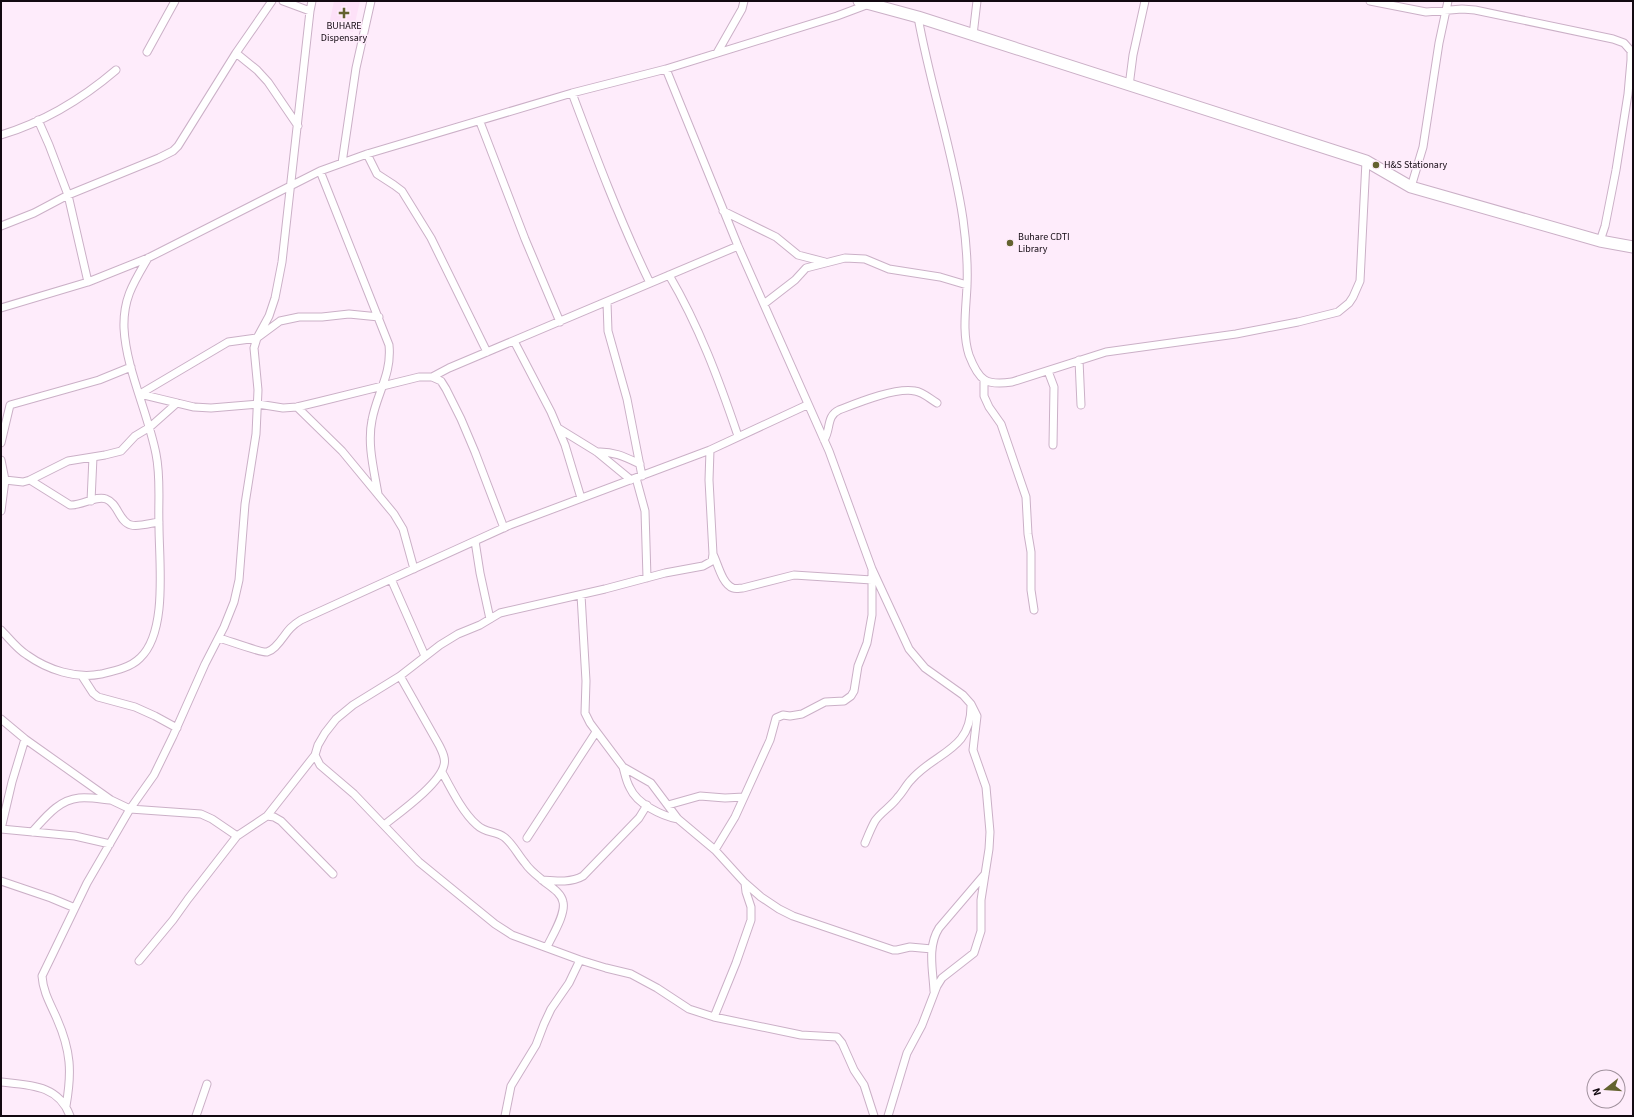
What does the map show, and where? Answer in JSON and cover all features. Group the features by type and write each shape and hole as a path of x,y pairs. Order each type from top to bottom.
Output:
{"main road":[{"path":"864,3 918,17 1366,161 1411,187 1600,241 1633,247"}],"street":[{"path":"147,52 175,1"},
{"path":"1,226 34,213 68,195 173,151 185,136 236,53 272,1"},
{"path":"283,1 310,11"},
{"path":"66,1106 70,1078 67,1046 58,1020 44,992 42,976 75,908 110,844 130,809 154,775 177,728 205,664 219,638 234,602 239,580 245,504 256,434 258,404 257,377 254,356 257,338 269,316 275,298 282,262 312,1"},
{"path":"342,163 356,68 371,1"},
{"path":"716,53 742,9 744,1"},
{"path":"973,35 977,1"},
{"path":"1129,86 1133,55 1145,1"},
{"path":"1370,1 1426,12 1469,9 1500,14 1613,39 1624,43 1628,47 1631,60 1628,94 1610,202 1600,241"},
{"path":"1411,187 1422,146 1438,43 1448,1"},
{"path":"1,308 88,282 148,258 320,171 367,154 480,122 572,93 666,69 837,16 864,3"},
{"path":"918,17 923,46 959,198 967,266 965,321 966,342 970,356 984,380 984,396 989,407 1001,424 1026,497 1028,534 1031,552 1031,590 1034,610"},
{"path":"236,53 258,70 298,126"},
{"path":"666,69 723,211 807,405 824,440 872,569 909,649 925,668 956,689 971,704 977,716 973,750 986,787 989,808 990,849 981,900 981,932 974,953 942,978 934,993 922,1025 907,1053 888,1116"},
{"path":"1,135 53,114 78,100 116,70"},
{"path":"572,93 633,249 650,283"},
{"path":"38,120 68,195 88,282"},
{"path":"480,122 525,239 560,322"},
{"path":"367,154 377,174 402,191 431,238 487,352"},
{"path":"984,380 997,384 1012,382 1106,352 1236,334 1298,322 1330,314 1343,308 1353,297 1360,281 1366,161"},
{"path":"320,171 389,345 391,358 372,420 371,441 378,494"},
{"path":"723,211 776,237 798,255 825,262"},
{"path":"432,377 449,368 738,246"},
{"path":"1,630 26,655 45,666 82,676 99,674 126,667 140,659 149,647 155,630 160,602 160,478 150,427 131,367 124,329 124,312 127,297 132,285 148,258"},
{"path":"764,304 795,280 806,268 825,262 851,258 865,259 889,269 940,277 967,285"},
{"path":"669,275 685,302 703,341 738,436"},
{"path":"607,302 608,331 628,400 640,464 637,478 645,511 647,578"},
{"path":"140,394 228,342 257,338 280,321 292,318 348,314 379,317"},
{"path":"514,341 538,384 558,428 565,445 581,498"},
{"path":"1078,360 1081,405"},
{"path":"1,409 10,405 99,380 131,367"},
{"path":"1048,370 1054,387 1053,445"},
{"path":"140,394 177,404 211,408 258,404 283,408 297,407 419,376 432,377 441,381 461,419 504,528"},
{"path":"824,440 829,431 830,416 834,412 890,393 907,390 920,392 937,403"},
{"path":"5,480 23,482 68,461 114,453 120,450 135,436 150,427 177,404"},
{"path":"1,444 10,405"},
{"path":"219,638 266,652 276,646 291,626 301,620 504,528 710,450 807,405"},
{"path":"297,407 342,450 394,514 403,530 414,569"},
{"path":"558,428 637,478"},
{"path":"139,961 173,920 237,836 267,816 315,755 322,739 336,719 353,705 400,676 440,645 458,634 480,625 500,613 703,566 712,561 713,554 709,480 710,450"},
{"path":"597,452 616,453 640,464"},
{"path":"91,501 93,457"},
{"path":"1,460 5,480 1,511"},
{"path":"30,480 70,505 75,506 100,498 106,499 116,508 125,522 131,525 159,522"},
{"path":"475,541 490,619"},
{"path":"713,554 728,585 734,588 743,588 794,575 872,580"},
{"path":"715,850 735,817 770,740 776,718 802,714 825,702 844,700 851,696 854,691 858,666 868,643 872,615 872,569"},
{"path":"391,579 425,656"},
{"path":"581,594 586,681 586,713 596,732 623,767 630,789 636,797 647,806 668,817 678,819"},
{"path":"82,676 93,693 98,697 135,707 177,728"},
{"path":"384,825 431,786 442,772 445,764 444,755 400,676"},
{"path":"865,843 875,822 898,797 910,780 921,770 957,744 963,737 971,717 971,704"},
{"path":"1,719 25,739 110,800 130,809 201,814 212,819 237,836"},
{"path":"527,838 596,732"},
{"path":"25,739 4,799 1,829 75,836 110,844"},
{"path":"315,755 320,765 354,794 419,862 495,924 512,935 580,960 631,974 657,988 689,1009 714,1017 801,1035 838,1037 854,1070 864,1085 874,1116"},
{"path":"623,767 651,783 678,819 715,850 745,884 779,909 802,919 893,950 910,946 932,950"},
{"path":"442,772 476,825 484,831 502,836 510,842 526,865 541,880 558,893 564,903 558,924 547,947"},
{"path":"668,805 700,796 725,798 744,797"},
{"path":"32,832 53,809 71,800 79,798 110,800"},
{"path":"541,880 566,881 583,876 639,818 647,806"},
{"path":"267,816 274,817 281,821 333,874"},
{"path":"934,993 932,950 935,935 939,928 986,874"},
{"path":"1,881 75,908"},
{"path":"714,1017 736,963 751,920 751,907 747,898 745,884"},
{"path":"505,1116 511,1086 536,1046 551,1009 569,983 580,960"},
{"path":"1,1082 44,1088 58,1096 66,1106 70,1116"},
{"path":"196,1116 207,1084"}],"shaded area":[{"name":"BUHARE Dispensary","path":"334,1 360,1 353,32 329,25"}],"place":[{"name":"BUHARE Dispensary","path":"344,13"},
{"name":"H&S Stationary","path":"1376,165"},
{"name":"Buhare CDTI Library","path":"1010,243"}]}
